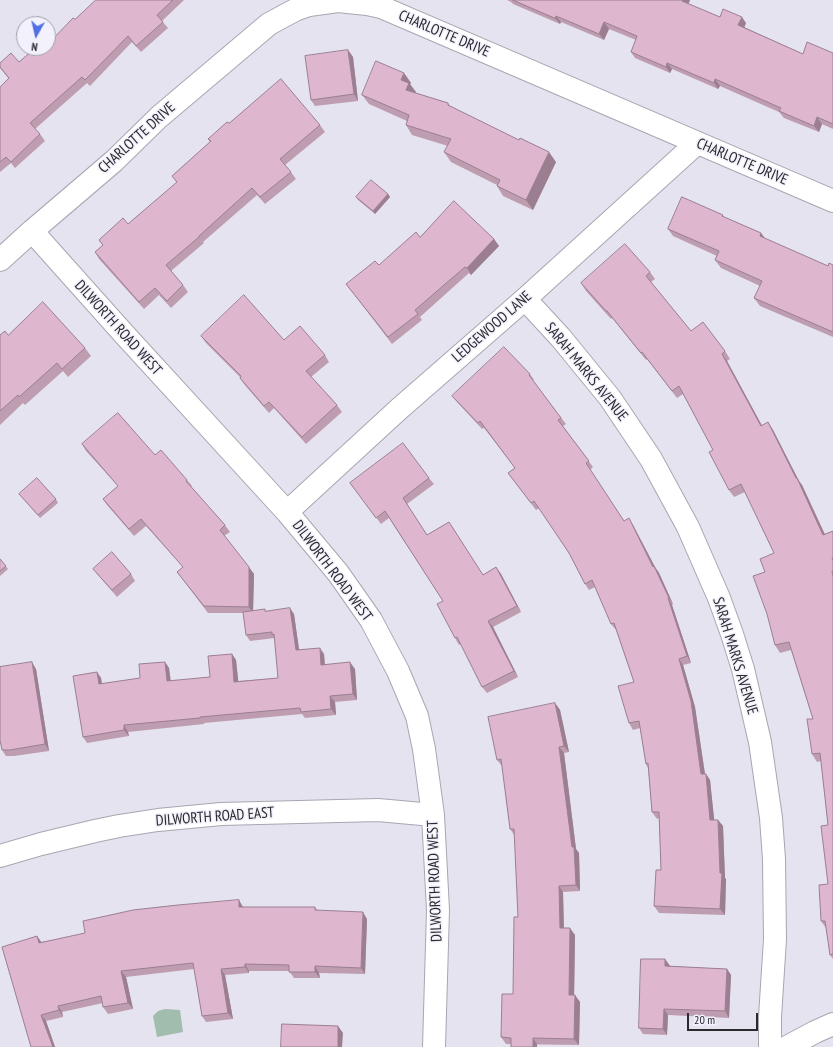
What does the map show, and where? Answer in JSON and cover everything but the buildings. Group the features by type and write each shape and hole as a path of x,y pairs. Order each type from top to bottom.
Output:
{"street":[{"name":"CHARLOTTE DRIVE","path":"0,260 114,160 159,117 269,24 295,10 309,5 338,1 381,7 833,201"},
{"name":"LEDGEWOOD LANE","path":"287,512 399,409 525,299 697,143"},
{"name":"DILWORTH ROAD WEST","path":"32,231 287,512 338,573 371,620 398,671 417,716 424,749 433,815 438,910 434,1047"},
{"name":"SARAH MARKS AVENUE","path":"525,299 561,338 610,398 651,459 688,527 719,598 732,634 743,669 760,742 771,818 774,859 775,939 770,1017 770,1047"},
{"name":"DILWORTH ROAD EAST","path":"0,856 41,844 113,827 166,819 221,814 378,810 433,815"},
{"path":"787,1047 833,1024"}],"green space":[{"path":"165,1009 180,1010 183,1032 157,1037 153,1016 158,1011"}]}
